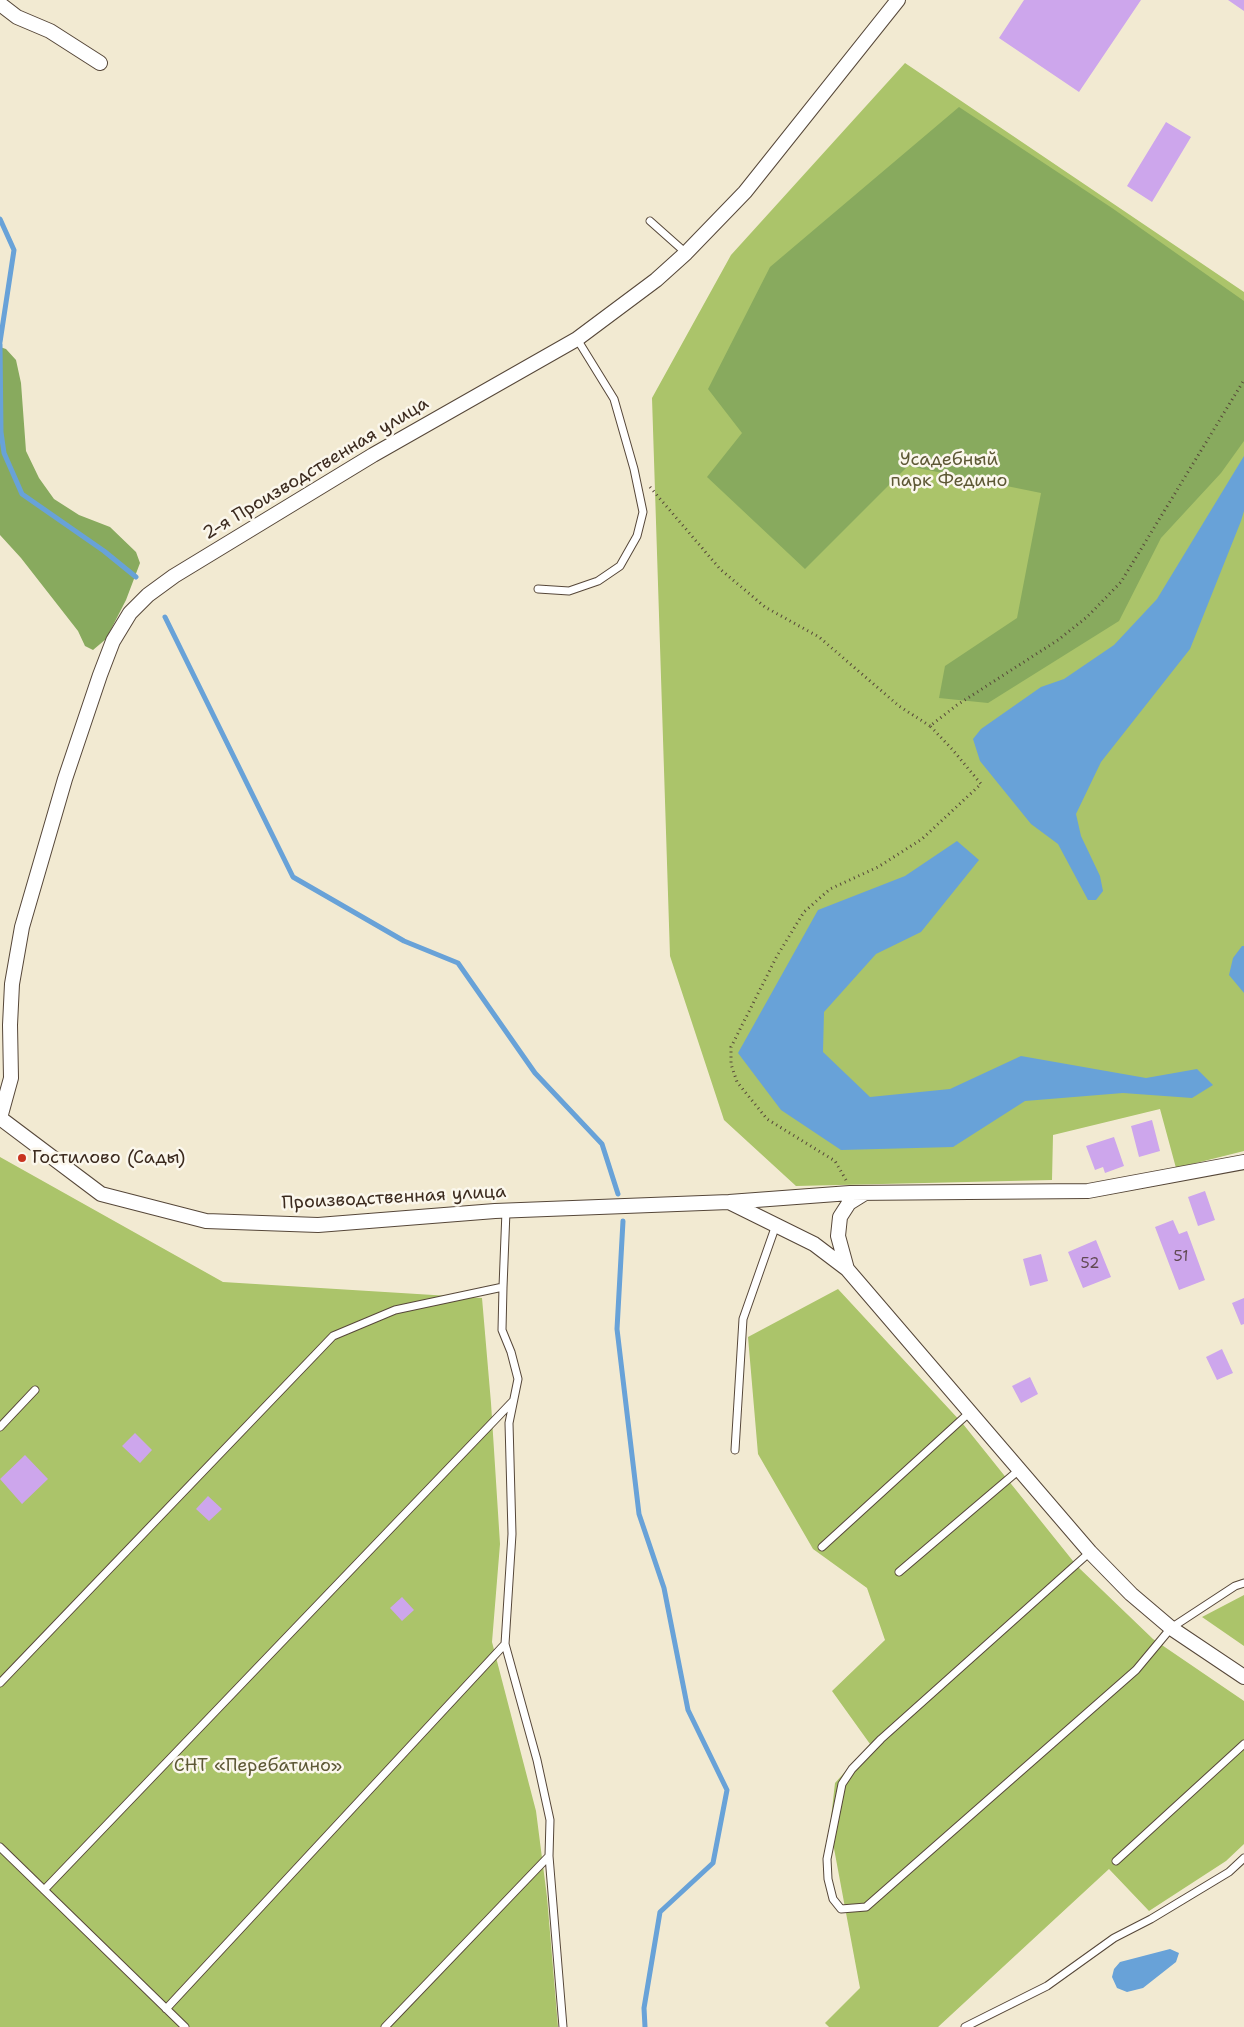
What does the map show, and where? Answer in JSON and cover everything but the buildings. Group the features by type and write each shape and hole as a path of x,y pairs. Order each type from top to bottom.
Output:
{"street":[{"name":"2-я Производственная улица","path":"0,1118 11,1078 10,1025 12,984 22,927 59,798 100,675 113,641 130,613 148,595 182,571 373,455 578,339 656,280 686,253 745,192 898,0"},
{"path":"0,4 17,17 50,31 100,63"},
{"name":"Производственная улица","path":"0,1118 102,1194 206,1221 318,1225 506,1211 729,1202 866,1192 1088,1191 1244,1162"},
{"path":"847,1269 838,1236 840,1217 848,1203 866,1192"},
{"path":"729,1202 814,1244 847,1269 1090,1552 1131,1594 1171,1628 1244,1677"}],"lane":[{"path":"650,221 686,253"},
{"path":"538,589 569,591 598,581 620,566 637,536 643,512 634,469 614,399 578,339"},
{"path":"506,1211 502,1330 511,1352 518,1379 509,1423 512,1534 505,1644 537,1760 550,1820 549,1856 563,2027"},
{"path":"735,1450 742,1320 776,1225"},
{"path":"0,1683 333,1336 395,1310 503,1287"},
{"path":"0,1427 35,1390"},
{"path":"44,1890 514,1401"},
{"path":"822,1547 970,1412"},
{"path":"900,1572 1019,1470"},
{"path":"1090,1552 881,1739 852,1769 842,1784 827,1859 828,1879 833,1899 841,1909 866,1907 1136,1670 1171,1628 1235,1586 1244,1583"},
{"path":"166,2009 505,1644"},
{"path":"1116,1861 1244,1744"},
{"path":"0,1847 185,2027"},
{"path":"385,2027 549,1856"},
{"path":"965,2027 1047,1986 1114,1938 1151,1919 1229,1872 1244,1858"}],"path":[{"path":"930,726 957,705 1058,640 1087,617 1121,582 1244,380"},
{"path":"634,469 720,570 765,607 819,637 898,706 930,726 981,784 922,839 878,867 830,889 804,912 776,956 731,1046 731,1064 737,1082 766,1119 835,1162 843,1174 850,1193"}],"green space":[{"name":"Усадебный парк Федино","path":"905,63 1244,292 1244,1151 1176,1168 1160,1109 1053,1135 1052,1180 796,1186 724,1120 670,956 652,398 731,255"},
{"path":"959,107 1112,208 1244,301 1244,441 1221,473 1161,538 1119,621 988,703 939,698 945,666 1017,618 1041,493 908,466 805,569 707,477 742,433 708,389 770,267"},
{"path":"0,347 6,349 16,360 21,383 26,451 39,478 54,499 79,515 110,527 136,552 140,563 126,600 106,639 93,650 85,646 78,631 21,558 0,535"},
{"name":"СНТ «Перебатино»","path":"0,1157 223,1282 482,1298 500,1544 492,1642 536,1811 547,1897 558,2027 0,2027"},
{"path":"838,1289 963,1424 1077,1566 1153,1639 1244,1701 1244,1844 1226,1861 1149,1911 1109,1869 938,2027 829,2027 825,2023 860,1988 830,1827 835,1783 870,1744 832,1691 885,1640 867,1588 813,1549 758,1454 748,1337"},
{"path":"1244,1595 1244,1646 1202,1617"}],"water":[{"path":"1244,456 1244,511 1190,649 1101,762 1076,814 1081,836 1100,876 1103,891 1096,900 1088,900 1058,844 1031,824 980,761 973,739 981,729 1041,687 1064,679 1114,645 1157,599"},
{"path":"957,841 979,860 921,932 876,954 824,1012 823,1052 870,1097 950,1089 1021,1056 1146,1078 1197,1069 1213,1085 1192,1098 1123,1093 1025,1101 953,1147 841,1150 781,1110 738,1053 818,910 905,876"},
{"path":"1244,946 1244,993 1229,975 1233,958"},
{"path":"1170,1949 1179,1953 1176,1962 1143,1988 1127,1992 1117,1988 1112,1977 1114,1969 1120,1962"}],"waterway":[{"path":"0,219 14,250 0,342"},
{"path":"0,344 1,432 4,453 22,494 104,551 136,577"},
{"path":"165,617 293,877 404,941 458,963 535,1073 602,1144 618,1194"},
{"path":"623,1221 617,1329 639,1514 664,1588 688,1710 727,1790 713,1863 660,1912 644,2008 645,2027"}],"place":[{"name":"Гостилово (Сады)","path":"22,1158"}]}
